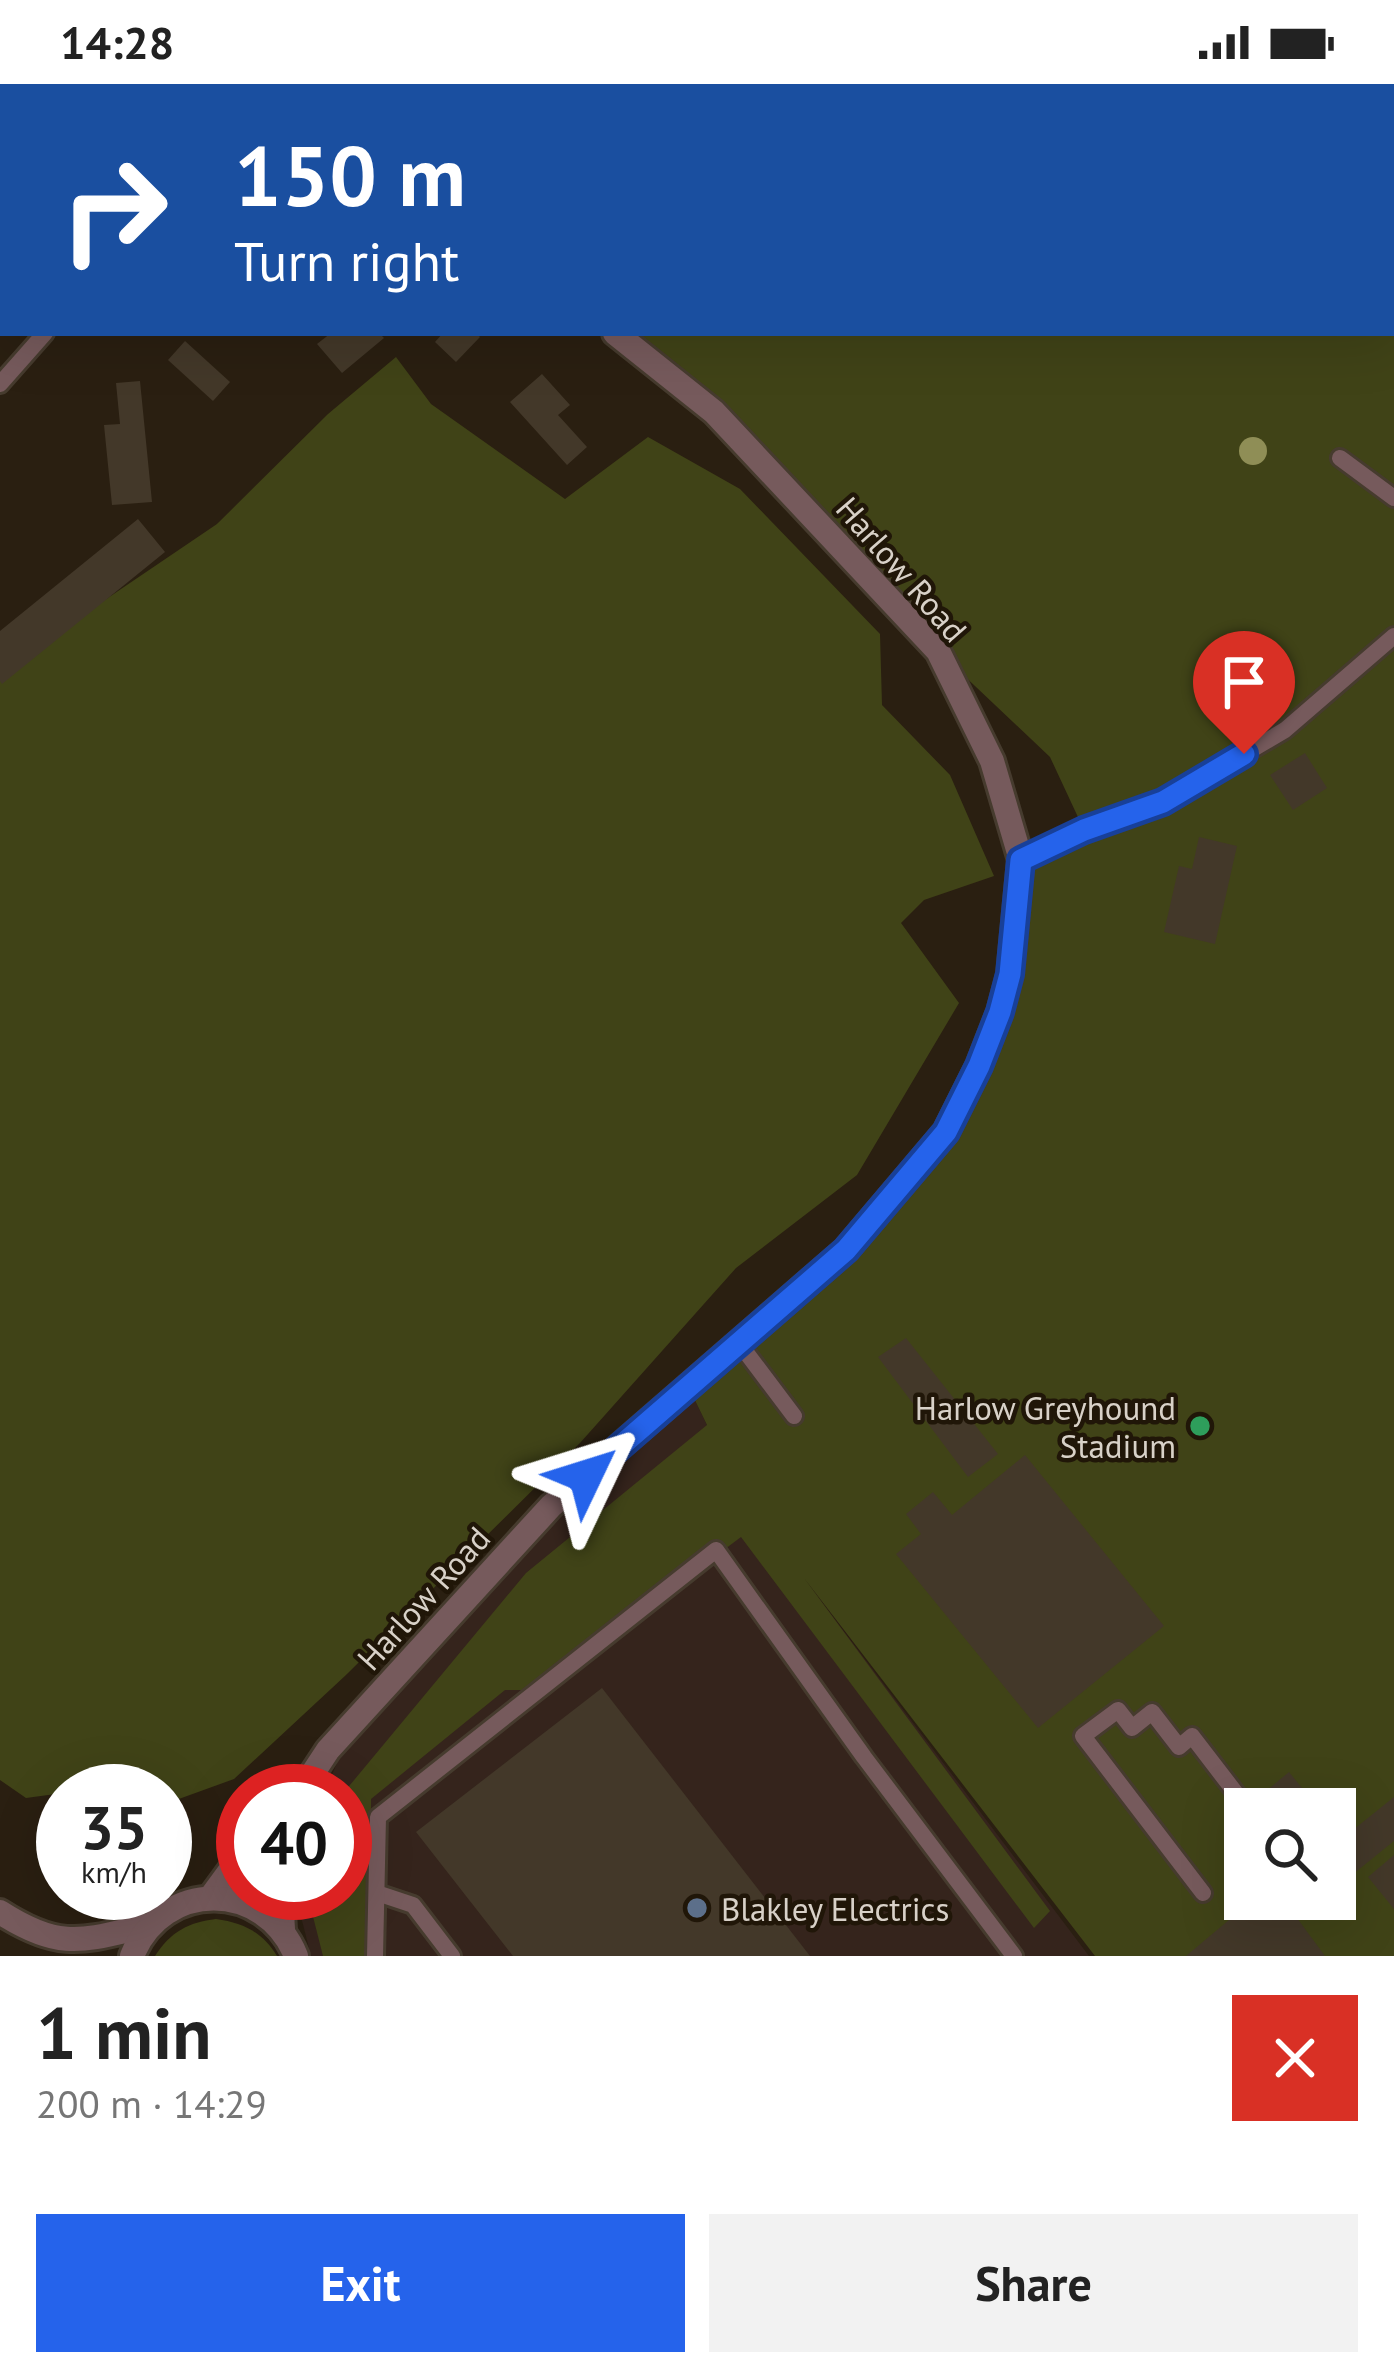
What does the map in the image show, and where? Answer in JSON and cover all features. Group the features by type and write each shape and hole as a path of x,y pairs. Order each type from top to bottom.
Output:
{"street":[{"name":"Harlow Road","path":"319,1764 551,1506 846,1250 946,1132 979,1066 1010,974 1021,860 992,760 938,651 714,412 619,336"},
{"path":"210,1898 216,1890"},
{"path":"132,1956 150,1925 169,1910 210,1898 242,1902 265,1913 283,1930 296,1956"},
{"path":"0,1912 43,1934 82,1941 150,1925"},
{"path":"282,1920 283,1930"}],"lane":[{"path":"0,384 42,336"},
{"path":"1340,458 1394,498"},
{"path":"1021,860 1084,830 1163,802 1285,730 1394,636"},
{"path":"739,1343 794,1416"},
{"path":"375,1956 378,1817 716,1550 1014,1956"},
{"path":"1203,1893 1083,1736 1118,1710 1132,1728 1152,1712 1179,1747 1192,1736 1232,1788"},
{"path":"377,1893 413,1905 452,1956"}],"shaded area":[{"path":"688,1386 741,1495 1089,1956 311,1956 302,1920 372,1920 372,1764 337,1764 358,1714"}],"green space":[{"path":"619,336 1394,336 1394,1956 1095,1956 804,1578 1050,1911 1034,1928 741,1537 537,1690 505,1690 372,1798 372,1764 367,1764 526,1573 707,1425 688,1386 846,1250 946,1132 1000,1012 1021,860 1084,830 1050,757 938,651 714,412"},
{"path":"396,357 431,404 565,499 648,437 740,489 880,634 882,705 950,775 994,876 924,900 901,923 959,1003 857,1175 736,1268 580,1443 346,1675 250,1764 216,1764 216,1786 192,1794 192,1764 36,1764 36,1797 26,1798 0,1780 0,671 217,524 328,414"},
{"path":"216,1919 235,1923 265,1941 277,1956 155,1956 181,1930"},
{"path":"314,1920 371,1920 371,1956 323,1956"}],"building":[{"path":"327,336 384,338 342,373 317,344"},
{"path":"440,336 480,337 456,362 435,342"},
{"path":"185,341 230,382 213,401 168,360"},
{"path":"542,374 570,405 558,415 587,447 567,465 510,402"},
{"path":"140,381 152,502 112,505 104,425 120,424 116,383"},
{"path":"138,519 165,552 2,684 0,631"},
{"path":"1305,753 1327,788 1293,810 1270,775"},
{"path":"1199,837 1237,846 1215,944 1164,932 1179,866 1192,869"},
{"path":"906,1338 998,1454 968,1477 878,1357"},
{"path":"1025,1455 1164,1626 1038,1728 896,1554 921,1534 906,1514 933,1492 952,1515"},
{"path":"602,1688 810,1956 513,1956 416,1832"},
{"path":"1289,1772 1302,1788 1270,1788"},
{"path":"1394,1797 1394,1841 1356,1872 1356,1828"},
{"path":"1394,1855 1394,1909 1368,1877"},
{"path":"1229,1920 1298,1920 1325,1956 1186,1956"}],"place":[{"name":"Harlow Greyhound Stadium","path":"1200,1426"},
{"name":"Blakley Electrics","path":"697,1908"}],"route":[{"path":"586,1476 846,1250 946,1132 1000,1012 1010,974 1021,860 1084,830 1163,802 1244,754"}]}
